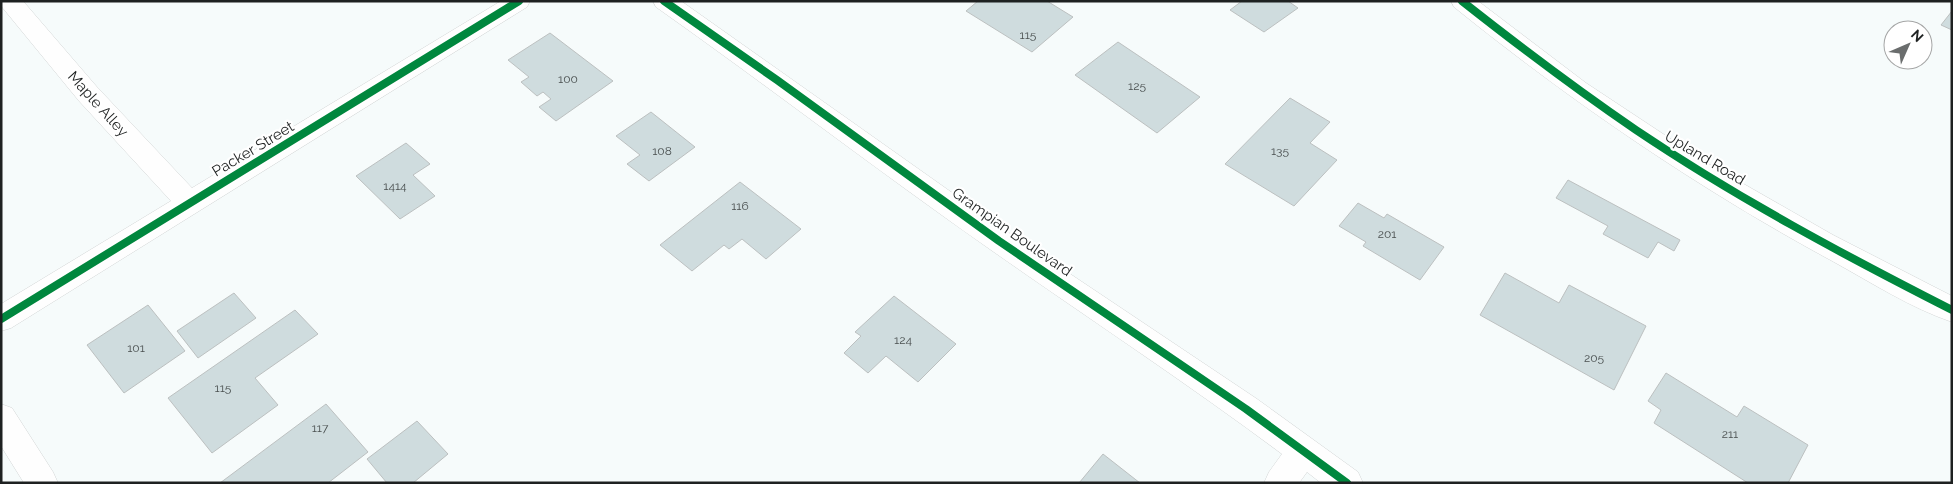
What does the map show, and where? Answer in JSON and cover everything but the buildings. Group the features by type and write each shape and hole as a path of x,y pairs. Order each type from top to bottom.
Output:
{"street":[{"name":"Maple Alley","path":"10,1 88,94 190,204"},
{"name":"Packer Street","path":"1,319 518,1"},
{"name":"Grampian Boulevard","path":"664,1 777,80 999,241 1246,409 1347,483"},
{"name":"Upland Road","path":"1462,1 1500,33 1681,161 1868,270 1952,310"},
{"path":"1,418 42,483"},
{"path":"1280,483 1303,450"}],"cycle path":[{"path":"1,319 519,1"},
{"path":"664,1 777,80 999,241 1246,409 1347,483"},
{"path":"1462,1 1577,89 1698,170 1823,243 1952,310"}]}
